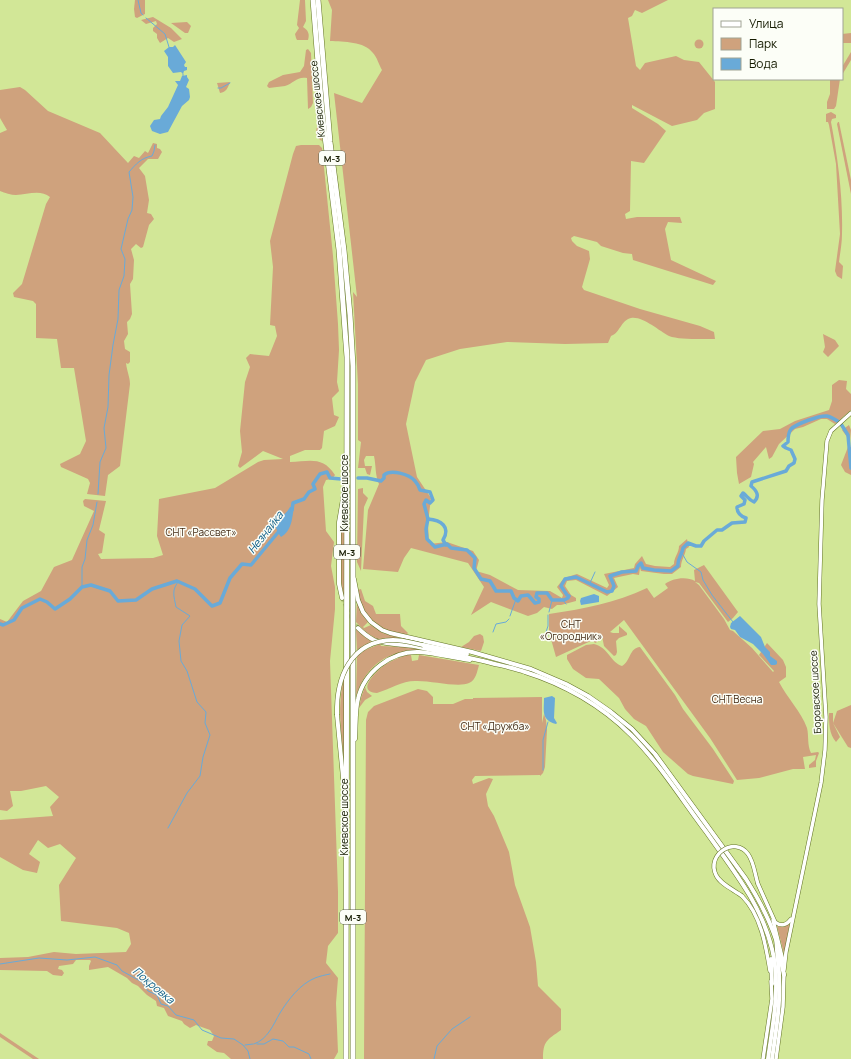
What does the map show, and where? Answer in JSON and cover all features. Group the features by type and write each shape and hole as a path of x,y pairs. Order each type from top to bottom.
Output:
{"highway":[{"name":"Киевское шоссе","path":"313,0 322,105 339,250 345,322 347,375 346,1059"},
{"name":"Киевское шоссе","path":"318,0 327,112 344,250 354,383 352,489 353,1059"}],"main road":[{"name":"Боровское шоссе","path":"784,975 785,955 821,783 825,750 826,717 819,610 822,508 827,439 830,433 851,413"},
{"path":"342,598 339,584 339,522 346,489"},
{"path":"353,573 361,607 367,618 379,628 390,633 452,647 526,667 561,681 596,701 618,717 658,758 746,879 767,916 776,942 784,975"},
{"path":"358,628 368,637 378,641 414,646 483,661 525,672 561,686 604,712 631,736 661,770 744,884 758,910 769,939 774,963 776,993 775,1012 768,1059"},
{"path":"347,800 337,715 338,694 340,679 348,664 358,652 372,644 386,641 400,641 484,656"},
{"path":"353,775 358,698 365,682 376,668 392,657 413,652 483,661"},
{"path":"772,984 762,933 751,907 742,896 721,881 716,875 714,863 716,856 722,850 733,847 740,848 746,852 751,861 758,884 773,920 782,954 784,975 783,1007 776,1059"},
{"path":"773,920 779,925 786,924 790,919 795,906"},
{"path":"763,1059 772,999 772,967 769,939"},
{"path":"772,1059 780,996 776,942"}],"green space":[{"path":"135,0 145,0 145,14 137,18 135,17 134,9"},
{"path":"300,0 305,0 306,21 303,27 308,32 308,40 297,40 295,34 299,28 297,25"},
{"path":"328,0 668,0 642,13 635,10 632,16 628,18 636,66 640,70 645,63 676,56 684,60 699,62 715,82 715,109 704,113 697,120 672,126 632,105 632,108 658,124 666,131 644,163 631,161 630,211 625,214 626,219 637,217 680,217 682,223 668,222 665,229 671,260 716,281 713,285 633,260 632,254 623,253 601,246 597,242 574,236 571,238 577,246 589,251 590,259 582,287 584,290 640,309 700,326 714,332 715,339 692,339 669,336 646,321 631,318 625,321 617,332 611,336 608,343 565,344 507,342 460,349 426,360 415,382 406,424 417,477 431,498 428,523 429,544 447,542 473,551 479,560 476,571 490,575 518,590 550,591 562,598 563,595 557,587 564,578 577,574 607,588 609,585 604,574 634,568 635,564 642,556 646,564 670,567 674,564 679,546 687,539 689,547 686,549 681,567 672,574 641,571 640,568 639,575 633,574 614,578 618,587 607,596 576,580 567,581 565,586 571,595 576,598 576,601 557,605 552,609 544,607 537,613 528,616 491,602 471,615 484,587 468,563 411,548 404,558 398,572 363,569 368,510 379,484 374,456 366,456 364,460 365,466 372,466 370,475 367,474 365,468 358,468 361,442 358,440 358,384 353,292 357,297 334,93 362,103 382,70 374,55 364,46 347,42 330,41 332,10"},
{"path":"153,17 171,28 182,39 174,42 168,38 160,43 157,38 157,34 153,31 153,28 157,24 156,21 146,24 141,20"},
{"path":"187,22 191,26 188,33 185,33 171,23"},
{"path":"851,33 851,43 843,43 843,34"},
{"path":"699,39 704,44 699,49 694,44"},
{"path":"308,49 311,53 313,103 308,109 307,78 298,79 285,86 269,88 267,86 269,82 283,75 300,72 304,66 306,50"},
{"path":"851,52 851,60 843,73 843,65"},
{"path":"830,80 840,80 836,106 834,109 827,109 827,102 830,94"},
{"path":"230,82 224,92 220,93 217,83"},
{"path":"20,87 48,111 100,133 128,163 134,156 139,158 145,151 148,153 153,143 157,144 157,148 162,152 158,159 148,159 139,168 145,176 149,200 147,213 151,214 154,219 149,225 143,247 141,248 136,244 131,249 134,260 133,279 130,284 132,314 127,322 128,334 124,341 125,349 130,352 130,362 128,364 126,363 130,384 120,466 108,475 105,496 87,494 90,483 88,479 61,467 60,464 80,454 86,441 74,368 61,368 57,339 36,338 36,304 33,301 14,297 13,293 22,284 46,204 50,197 42,193 14,195 0,191 0,133 7,130 0,118 0,90"},
{"path":"831,112 836,115 836,118 832,119 831,122 841,192 842,238 839,262 843,266 842,279 837,276 835,271 840,234 836,164 829,125 828,122 826,122 826,114"},
{"path":"838,122 851,180 851,194 837,124"},
{"path":"320,124 322,141 316,134"},
{"name":"СНТ «Рассвет»","path":"319,145 322,148 338,324 339,350 337,382 339,391 332,398 334,415 339,417 335,426 324,431 322,448 320,450 305,450 290,456 290,462 321,462 326,465 335,475 332,479 326,480 323,487 326,531 334,542 331,566 335,587 335,609 330,661 338,892 338,933 328,946 326,963 338,978 336,1003 338,1052 334,1059 231,1059 224,1053 217,1052 207,1045 208,1041 212,1041 214,1036 210,1030 196,1025 190,1028 182,1021 168,1016 164,1008 157,1006 156,1001 138,986 108,967 89,970 90,960 76,960 73,964 59,966 58,969 62,970 64,973 62,976 53,975 47,971 0,970 0,958 28,957 54,952 76,954 126,952 131,944 129,933 117,928 61,921 59,885 76,858 60,844 48,848 38,840 29,854 40,862 37,873 23,870 0,857 0,820 53,816 50,807 59,797 46,786 21,791 10,791 13,806 7,811 0,810 0,619 7,622 23,601 41,591 54,567 72,560 94,511 84,506 83,501 85,499 106,501 99,530 105,534 102,553 98,554 101,559 153,558 163,555 157,536 159,499 215,488 258,462 264,460 283,459 263,451 240,468 238,466 242,452 240,431 245,382 250,367 246,358 250,354 269,356 277,336 275,326 270,325 273,267 270,241 293,154 296,146"},
{"path":"823,334 835,340 839,346 828,357 823,352 825,347"},
{"path":"839,380 847,381 846,389 851,394 851,410 835,424 827,419 821,419 795,429 779,444 772,457 769,459 766,447 753,462 754,464 751,477 739,484 736,457 763,431 780,429 795,421 829,410 832,401 832,385"},
{"path":"849,425 851,430 850,441 842,430"},
{"path":"848,447 851,447 851,475 845,472 841,465"},
{"path":"363,488 363,493 368,498 364,507 361,571 357,562 358,489"},
{"path":"341,531 344,531 344,599 341,582"},
{"name":"СНТ Весна","path":"704,565 738,612 728,622 699,583 695,582 699,585 724,619 730,630 752,648 773,672 774,671 759,655 767,643 783,660 786,667 786,677 779,682 798,710 807,728 811,753 819,753 816,761 816,767 809,768 809,765 815,760 816,755 803,757 805,769 793,769 759,778 737,780 710,738 624,620 610,632 619,633 619,626 627,633 627,635 616,641 616,655 614,656 604,646 602,636 597,638 597,642 595,643 593,640 556,657 549,632 549,614 599,605 623,598 647,588 654,598 668,588 665,584 672,580 684,578 695,581 694,570"},
{"path":"361,589 365,601 373,606 376,614 400,614 401,626 408,633 406,635 392,632 382,628 371,620 361,603 358,590"},
{"path":"357,603 368,622 363,627 364,628 371,625 383,633 400,638 377,639 367,633 356,622"},
{"path":"356,629 372,642 357,650"},
{"path":"480,634 483,636 484,642 481,651 461,647 469,642 474,636"},
{"path":"380,644 381,646 406,647 428,651 403,652 392,655 383,660 374,666 367,675 356,697 357,656 365,650"},
{"path":"594,644 603,648 615,662 622,666 625,664 632,652 636,648 640,647 713,749 734,781 733,784 688,774 663,752 646,726 634,719 625,709 619,698 599,679 586,678 573,669 567,659 567,655 586,645"},
{"path":"407,655 411,655 412,661 418,660 419,655 479,665 476,676 469,683 458,685 410,681 377,693 370,691 368,684 378,670 386,664"},
{"path":"344,677 344,761 340,708"},
{"path":"365,687 367,692 372,696 365,700 359,708 361,698"},
{"name":"СНТ «Дружба»","path":"418,689 427,691 433,697 433,704 453,704 465,699 473,698 542,697 542,723 544,714 547,730 545,767 543,773 540,776 475,776 472,780 473,784 489,778 493,779 486,794 488,806 494,816 509,852 515,885 530,927 536,962 538,986 561,1009 561,1030 552,1036 545,1045 543,1059 364,1059 366,720 368,712 374,706"},
{"path":"851,705 851,748 848,747 833,723 837,711"},
{"path":"829,713 833,713 833,723 840,737 836,742 829,724"},
{"path":"790,923 784,954 777,926 784,927"},
{"path":"0,1033 39,1059 33,1059 0,1037"}],"water":[{"path":"175,45 186,62 184,65 187,67 187,70 184,71 183,74 181,72 173,73 168,66 168,57 164,51"},
{"path":"187,75 189,80 186,87 189,89 189,100 182,106 168,132 160,134 152,131 150,126 154,120 160,119 168,107 178,85 175,81 180,81 182,76"},
{"path":"290,507 294,507 291,524 285,534 281,537 277,531 276,522"},
{"path":"594,594 599,596 599,602 581,605 581,598"},
{"path":"740,616 761,637 765,647 770,652 770,656 777,661 777,664 771,665 753,644 740,637 735,630 731,629 731,623"},
{"path":"552,696 555,698 554,718 557,723 556,724 548,720 544,714 544,698"}],"waterway":[{"path":"138,0 141,13 143,15"},
{"path":"146,18 165,34 169,47"},
{"path":"218,88 230,83"},
{"path":"98,494 100,462 106,448 104,428 108,407 109,375 118,319 119,290 124,276 125,259 121,249 128,219 132,210 133,197 129,172 136,164 152,156 155,145"},
{"name":"Незнайка","path":"358,478 381,481 384,478 384,475 391,472 409,476 416,482 420,490 430,492 433,500 430,503 426,500 424,504 428,519 426,529 427,539 435,547 447,544 451,548 467,550 475,558 474,568 481,579 490,581 496,591 511,591 514,598 518,601 521,596 528,595 535,603 539,602 539,599 536,597 537,593 547,593 552,600 564,600 569,596 561,586 565,579 576,577 607,592 612,591 614,586 610,576 622,572 636,571 641,563 643,568 671,571 678,566 678,561 683,548 688,543 701,546 704,541 717,530 722,530 732,523 745,522 746,518 739,514 737,507 744,504 745,500 741,496 743,493 752,501 754,502 756,500 757,494 751,486 752,482 786,471 789,466 794,463 795,459 791,450 783,446 788,442 791,429 803,422 824,416 830,417 839,422"},
{"name":"Незнайка","path":"841,424 848,435 851,468"},
{"name":"Незнайка","path":"292,510 293,503 304,499 309,492 315,489 313,484 320,474 327,472 330,478 341,479"},
{"path":"82,587 82,567 85,559 87,540 93,525 97,502"},
{"path":"428,519 437,521 443,525 446,531 443,540 446,545"},
{"name":"Незнайка","path":"0,624 3,625 14,620 22,608 40,599 47,602 55,609 70,599 82,587 91,585 110,591 118,601 136,600 152,589 177,581 195,589 212,606 220,603 230,578 242,564 251,565 280,530"},
{"path":"682,553 687,562 701,572 703,580 712,595 733,622"},
{"path":"590,583 595,572"},
{"path":"168,828 187,793 200,776 203,757 210,735 205,723 206,712 197,702 187,671 181,661 179,641 182,625 190,616 176,607 174,590 179,581"},
{"path":"510,616 516,599"},
{"path":"549,612 552,600"},
{"name":"Незнайка","path":"563,600 566,604"},
{"path":"548,615 548,626 546,632 548,635"},
{"path":"493,632 496,624 506,622 509,619"},
{"path":"543,770 543,740 548,722"},
{"name":"Покровка","path":"0,964 39,958 67,960 95,957 117,965 122,971 142,982 148,991 157,995 161,1004 168,1006 176,1015 194,1020 202,1030 221,1038 234,1039 243,1045 248,1051 250,1059"},
{"path":"254,1044 259,1042 267,1035 280,1013 299,988 315,978 330,974"},
{"path":"434,1059 437,1046 452,1029 470,1017"},
{"name":"Покровка","path":"257,1044 264,1044 273,1039 283,1041 289,1047 294,1047 309,1054 311,1059"},
{"name":"Покровка","path":"245,1045 253,1044"}],"tunnel":[{"path":"342,598 358,628"}],"park label":[{"name":"СНТ «Огородник»","path":"571,630"}]}
